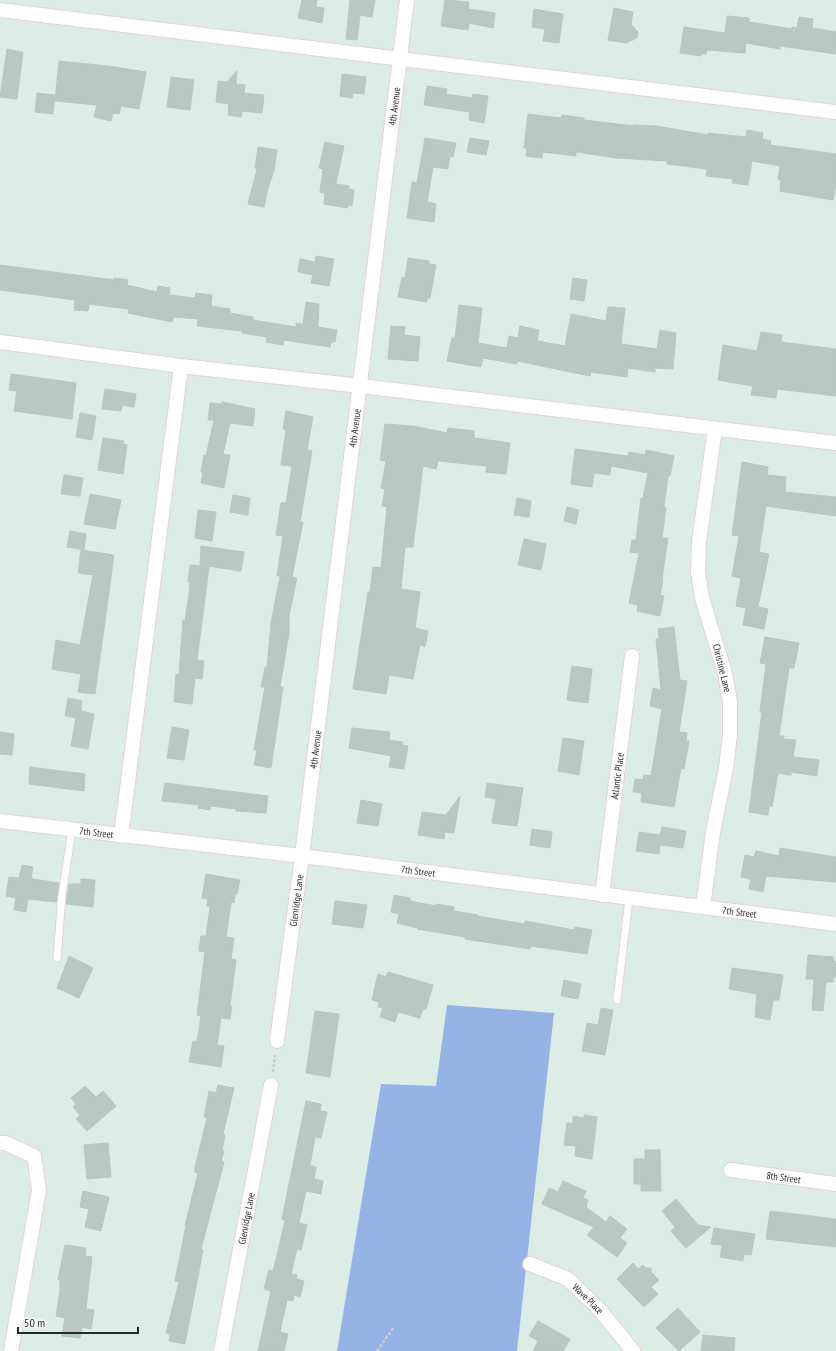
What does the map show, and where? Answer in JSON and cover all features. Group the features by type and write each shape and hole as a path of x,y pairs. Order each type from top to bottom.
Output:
{"street":[{"name":"4th Avenue","path":"302,856 408,0"},
{"path":"0,10 836,112"},
{"path":"0,342 181,366 361,386 836,444"},
{"path":"121,836 181,366"},
{"name":"Christine Lane","path":"703,907 713,832 726,768 730,735 730,702 725,673 702,598 698,572 699,541 715,429"},
{"name":"Atlantic Place","path":"602,895 632,656"},
{"name":"7th Street","path":"0,821 302,856 629,899 836,924"},
{"name":"Glenridge Lane","path":"277,1041 302,856"},
{"name":"Glenridge Lane","path":"221,1351 271,1085"},
{"path":"0,1143 5,1143 34,1156 38,1190 11,1351"},
{"name":"8th Street","path":"731,1170 836,1184"},
{"name":"Wave Place","path":"530,1264 568,1279 599,1309 633,1351"}],"lane":[{"path":"57,958 62,895 72,830"},
{"path":"617,1000 629,899"}],"path":[{"path":"271,1085 277,1041"},
{"path":"377,1351 394,1327"}],"shaded area":[{"path":"447,1005 554,1013 517,1351 337,1351 381,1084 436,1086"}],"building":[{"path":"302,0 317,0 316,7 324,8 322,23 298,18"},
{"path":"350,0 375,0 372,17 360,15 357,40 346,39"},
{"path":"445,0 469,2 468,9 495,13 493,28 469,23 468,30 441,26"},
{"path":"614,8 633,12 631,24 638,32 637,38 626,43 608,40"},
{"path":"534,9 563,14 559,43 543,41 545,29 532,27"},
{"path":"727,16 749,18 749,22 792,29 792,27 797,28 799,17 813,19 812,28 836,32 836,54 780,46 780,49 746,43 745,53 707,50 706,54 701,54 701,56 680,53 684,27 725,33"},
{"path":"7,49 23,52 17,99 0,97"},
{"path":"59,61 146,72 139,109 121,106 119,114 113,113 111,121 94,117 97,105 55,101"},
{"path":"237,71 236,84 245,85 244,93 264,95 262,113 242,111 241,117 228,115 229,104 216,102 218,81 227,82"},
{"path":"342,74 366,77 364,94 353,93 352,98 340,96"},
{"path":"171,77 194,80 190,110 167,107"},
{"path":"427,86 447,89 446,94 472,98 473,94 488,96 484,123 469,120 470,112 424,105"},
{"path":"37,93 55,95 53,114 35,112"},
{"path":"528,114 561,118 562,115 584,118 584,120 634,126 656,126 708,135 708,133 746,137 747,130 763,133 762,139 771,141 770,145 836,154 836,185 833,200 780,191 781,180 778,179 780,166 752,161 748,185 732,183 733,179 706,176 707,169 667,164 667,161 616,158 576,152 576,156 543,152 542,158 526,156 527,148 524,148"},
{"path":"425,138 456,143 453,157 450,156 448,169 433,167 427,202 436,204 434,222 407,218 412,182 417,183"},
{"path":"470,138 489,141 486,155 467,152"},
{"path":"325,142 344,146 336,184 349,186 349,189 354,190 352,206 348,205 347,208 324,204 325,193 320,192 323,169 319,168"},
{"path":"258,147 277,150 274,171 268,188 264,207 248,204 257,169 255,168"},
{"path":"316,256 334,259 329,286 311,283 313,275 298,272 300,259 315,262"},
{"path":"408,258 429,261 429,264 436,265 430,298 427,298 427,302 398,297 402,277 405,278"},
{"path":"0,265 114,280 114,278 128,280 127,285 157,292 158,286 170,288 169,295 195,298 196,293 212,295 211,306 230,309 230,313 253,317 253,320 296,327 296,323 303,324 306,302 319,304 318,327 337,330 335,342 331,342 330,347 284,340 283,345 266,342 267,337 242,333 242,331 197,326 198,319 174,317 172,322 128,313 129,309 89,304 88,311 74,310 75,300 0,290"},
{"path":"573,278 587,280 584,301 570,299"},
{"path":"459,305 482,308 478,343 507,348 509,336 518,338 520,326 539,330 537,341 565,346 571,314 606,321 608,307 625,308 621,344 657,349 660,330 676,333 673,369 655,368 655,372 628,368 627,377 591,372 590,376 517,361 517,364 483,358 481,367 447,361 452,338 455,338"},
{"path":"391,326 405,327 404,335 420,337 418,361 388,359"},
{"path":"761,332 782,335 781,342 836,349 836,396 777,389 776,398 751,395 753,386 718,380 723,345 757,351"},
{"path":"11,374 76,383 72,419 14,411 17,391 9,390"},
{"path":"105,389 136,394 134,407 122,405 121,411 102,409"},
{"path":"222,402 255,409 253,426 230,423 223,454 230,455 224,488 201,483 204,455 206,456 214,420 208,420 210,403 222,404"},
{"path":"286,411 313,417 307,450 312,451 300,522 303,522 292,577 297,578 289,616 289,633 280,687 283,687 271,768 254,765 257,750 254,750 265,687 261,687 265,667 267,668 271,623 280,576 277,576 283,536 276,535 281,503 286,503 292,466 281,465 286,430 283,429"},
{"path":"80,413 96,416 92,440 76,437"},
{"path":"385,424 413,426 447,433 448,428 474,431 474,438 510,443 506,474 486,472 487,466 438,461 436,469 423,466 413,547 405,547 401,589 420,592 415,628 428,631 425,647 420,645 413,679 389,675 386,694 353,689 373,567 381,568 387,507 382,506 385,489 381,488 386,461 380,460"},
{"path":"103,438 124,441 123,444 127,445 123,474 98,470"},
{"path":"575,449 628,456 629,452 645,455 646,450 674,456 670,476 668,476 664,507 666,508 662,538 668,538 660,595 664,596 660,616 637,611 638,605 629,603 639,553 630,552 632,540 636,540 641,498 643,498 648,473 611,466 610,475 594,473 592,487 571,484"},
{"path":"742,462 768,467 767,475 786,477 785,492 836,497 836,516 766,506 759,552 769,554 758,607 768,609 764,629 743,625 746,608 736,606 741,578 732,576 739,536 732,535"},
{"path":"64,475 83,478 80,496 61,494"},
{"path":"90,494 121,500 115,529 84,524"},
{"path":"233,495 250,498 248,515 230,512"},
{"path":"517,498 531,501 529,517 514,515"},
{"path":"567,507 579,510 576,524 564,521"},
{"path":"198,510 216,512 212,541 195,538"},
{"path":"70,531 86,534 84,550 67,547"},
{"path":"524,539 546,544 541,570 518,565"},
{"path":"201,546 244,552 241,571 200,565"},
{"path":"81,550 114,555 95,694 78,692 81,674 52,669 56,640 80,645 93,575 78,573"},
{"path":"190,565 209,567 197,660 204,661 202,679 195,678 192,704 174,702 176,674 179,675 183,620 185,620 189,594 190,582 188,582"},
{"path":"674,627 680,680 687,681 679,732 687,733 686,741 689,741 684,769 681,768 674,807 641,802 642,793 633,792 635,779 643,780 644,775 651,776 662,709 650,706 653,688 661,690 656,639 659,639 658,629"},
{"path":"765,637 799,643 794,668 789,668 779,736 784,736 783,739 796,740 793,757 819,760 817,776 791,772 791,775 778,773 772,807 769,806 768,815 749,812 762,712 760,712 766,664 760,663"},
{"path":"572,666 592,669 588,703 567,700"},
{"path":"68,698 82,701 81,711 94,714 88,749 71,746 76,718 65,716"},
{"path":"172,727 189,730 184,760 167,758"},
{"path":"352,728 390,732 389,740 403,742 402,745 408,746 404,769 389,767 391,756 349,748"},
{"path":"0,732 14,734 12,755 0,754"},
{"path":"563,738 584,741 579,775 558,771"},
{"path":"30,767 85,774 84,791 29,784"},
{"path":"165,783 268,796 266,813 236,811 236,809 211,806 210,810 198,808 199,805 162,801"},
{"path":"487,783 523,788 517,826 492,823 496,799 485,797"},
{"path":"460,796 454,833 445,832 444,839 418,835 422,812 446,815"},
{"path":"361,800 382,804 378,826 357,823"},
{"path":"662,827 686,831 683,848 660,845 659,854 636,851 639,832 660,835"},
{"path":"532,829 552,832 550,848 530,845"},
{"path":"780,848 836,857 836,882 766,876 763,892 749,889 751,879 741,877 745,855 754,857 756,851 779,856"},
{"path":"22,865 33,867 31,878 33,879 59,883 56,902 28,899 26,912 14,910 16,898 6,896 9,877 19,878"},
{"path":"206,874 240,880 237,894 235,894 234,903 231,902 226,937 234,938 231,959 236,960 230,1006 232,1007 230,1019 221,1018 217,1045 224,1046 221,1067 189,1062 193,1041 197,1042 201,1016 197,1015 205,952 199,951 201,936 206,936 210,907 207,906 208,899 202,898"},
{"path":"81,879 95,880 93,907 66,904 69,884 81,884"},
{"path":"394,895 410,898 410,901 436,906 436,904 454,907 453,911 478,915 477,916 525,924 525,921 574,930 575,927 592,930 587,954 530,946 530,949 465,939 465,937 417,929 418,928 397,923 399,914 391,912"},
{"path":"335,901 367,905 363,928 332,924"},
{"path":"808,955 834,957 834,961 836,962 836,977 834,976 833,982 826,982 823,1011 812,1010 814,979 806,979"},
{"path":"69,956 93,968 79,998 57,988"},
{"path":"732,968 783,975 779,1000 773,1000 770,1020 755,1017 757,994 729,989"},
{"path":"388,972 433,985 426,1009 423,1009 420,1018 398,1012 395,1022 380,1017 383,1008 378,1007 379,1002 372,1000 378,974 386,977"},
{"path":"564,980 581,984 578,999 561,996"},
{"path":"601,1008 613,1010 605,1055 582,1051 587,1023 598,1025"},
{"path":"315,1011 339,1014 330,1077 306,1073"},
{"path":"218,1085 234,1088 223,1134 225,1135 222,1150 224,1151 221,1161 224,1162 201,1249 203,1250 185,1344 169,1341 170,1335 166,1333 179,1282 175,1281 185,1225 198,1173 195,1172 195,1167 207,1118 204,1117 209,1091 216,1093"},
{"path":"85,1086 96,1097 103,1091 116,1106 87,1131 76,1119 80,1115 73,1107 76,1104 71,1098"},
{"path":"306,1101 321,1104 320,1111 327,1112 321,1138 315,1137 310,1165 316,1167 314,1179 323,1181 321,1194 306,1191 299,1223 307,1225 301,1250 297,1249 291,1274 297,1275 296,1279 304,1281 300,1297 294,1295 293,1301 287,1300 280,1332 288,1334 284,1351 258,1351 271,1291 264,1289 269,1270 273,1271 285,1220 282,1219"},
{"path":"584,1115 597,1117 592,1159 575,1156 576,1146 564,1145 567,1123 573,1123 573,1116 584,1118"},
{"path":"108,1143 111,1177 87,1179 84,1145"},
{"path":"645,1150 660,1150 661,1191 641,1191 641,1184 634,1184 634,1159 645,1159"},
{"path":"563,1181 586,1191 583,1198 588,1200 586,1207 606,1222 610,1216 627,1229 620,1238 627,1243 617,1257 587,1235 594,1227 542,1204 549,1188 558,1192"},
{"path":"83,1191 109,1197 101,1231 85,1227 89,1209 80,1207"},
{"path":"676,1199 698,1225 711,1227 686,1248 671,1231 675,1227 662,1211"},
{"path":"770,1211 836,1219 836,1247 766,1239"},
{"path":"714,1228 755,1234 751,1255 744,1254 743,1261 720,1257 722,1245 711,1244"},
{"path":"65,1245 86,1248 85,1256 92,1257 86,1309 94,1310 91,1329 82,1327 80,1338 62,1336 65,1318 56,1316 60,1291 60,1280 58,1280"},
{"path":"633,1263 638,1269 643,1265 646,1268 651,1268 651,1272 659,1280 651,1287 658,1294 644,1307 617,1279"},
{"path":"678,1308 700,1332 679,1351 656,1328"},
{"path":"538,1321 570,1339 563,1351 533,1351 538,1341 529,1336"},
{"path":"703,1335 735,1338 734,1351 701,1351"}]}
